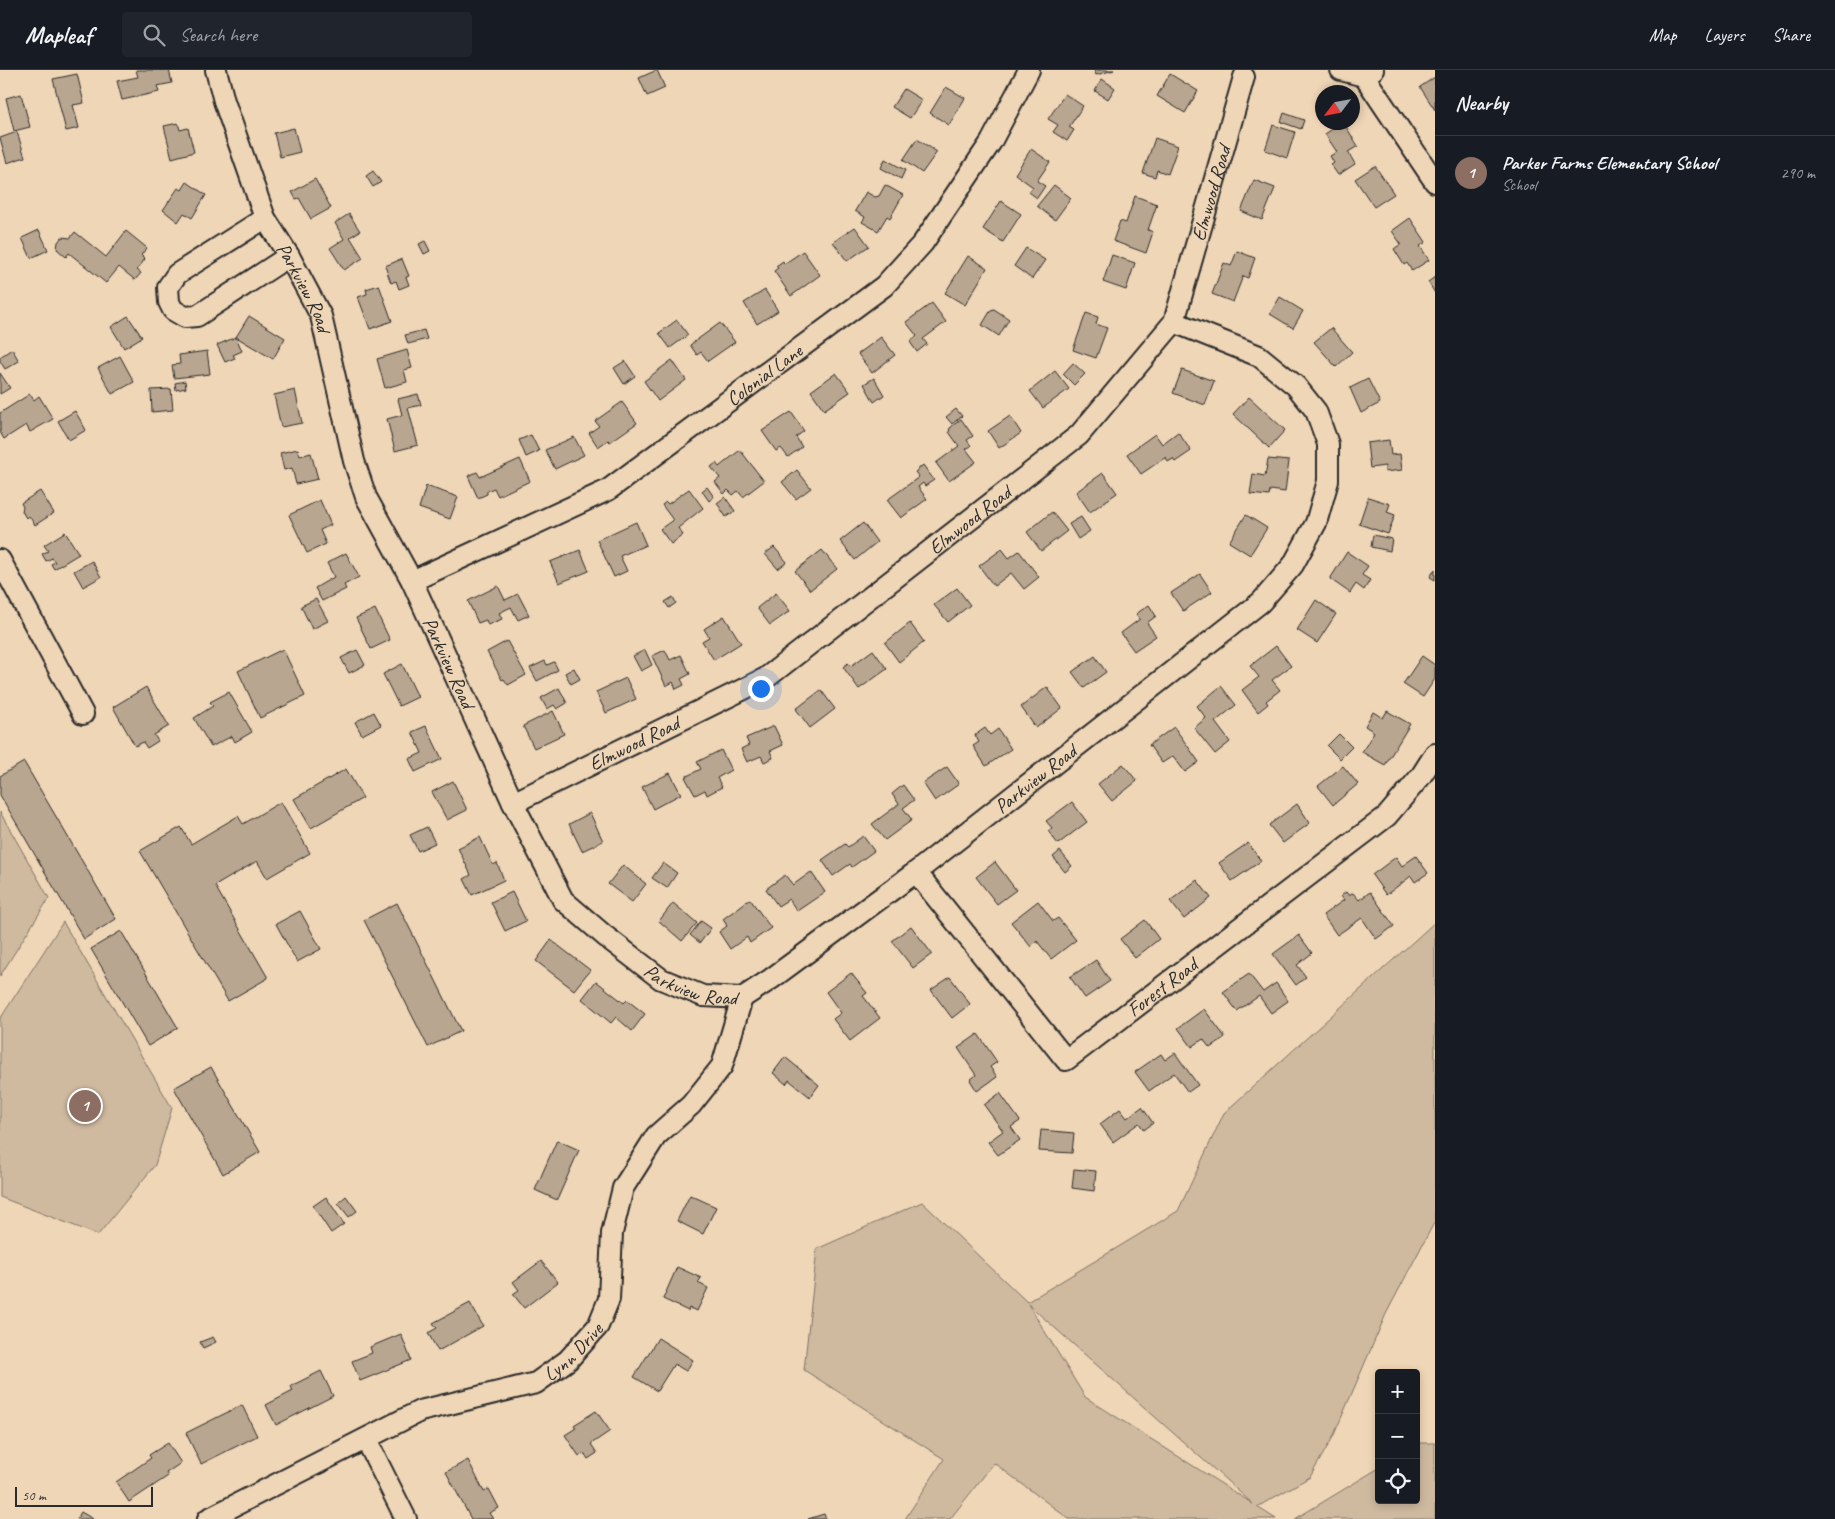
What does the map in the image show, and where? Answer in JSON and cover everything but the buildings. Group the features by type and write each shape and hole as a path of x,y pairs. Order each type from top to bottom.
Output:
{"street":[{"name":"Parkview Road","path":"216,70 224,101 265,218 289,256 321,316 354,461 366,498 412,582 513,802 563,900 605,936 661,979 703,996 742,998 771,979 916,872 1261,602 1293,565 1316,523 1328,481 1328,444 1316,411 1296,386 1259,356 1174,322"},
{"name":"Colonial Lane","path":"412,582 608,490 884,286 923,243 991,142 1029,70"},
{"path":"1341,70 1368,73 1435,182"},
{"name":"Elmwood Road","path":"513,802 766,678 1079,436 1174,322 1244,72"},
{"path":"265,218 178,274 168,287 168,302 173,310 185,317 197,316 289,256"},
{"path":"0,560 83,714"},
{"name":"Forest Road","path":"916,872 1066,1060 1387,816 1421,776 1435,754"},
{"name":"Lynn Drive","path":"208,1519 420,1411 536,1383 568,1360 598,1326 609,1298 612,1233 623,1188 656,1136 691,1105 722,1066 742,998"},
{"path":"366,1439 406,1519"}],"shaded area":[{"path":"0,812 49,898 0,976"},
{"path":"63,922 172,1108 155,1165 98,1235 0,1197 0,1019"},
{"path":"1435,922 1435,1221 1386,1314 1333,1437 1310,1477 1257,1507 1276,1519 1069,1519 994,1463 950,1519 905,1519 944,1459 804,1370 817,1249 922,1202 1027,1302 1178,1211 1224,1113","holes":["1028,1304 1253,1504 1085,1397"]},
{"path":"1420,1443 1435,1443 1435,1519 1295,1519 1375,1470 1375,1504 1420,1504"}],"place":[{"name":"Parker Farms Elementary School","path":"85,1106"}]}
